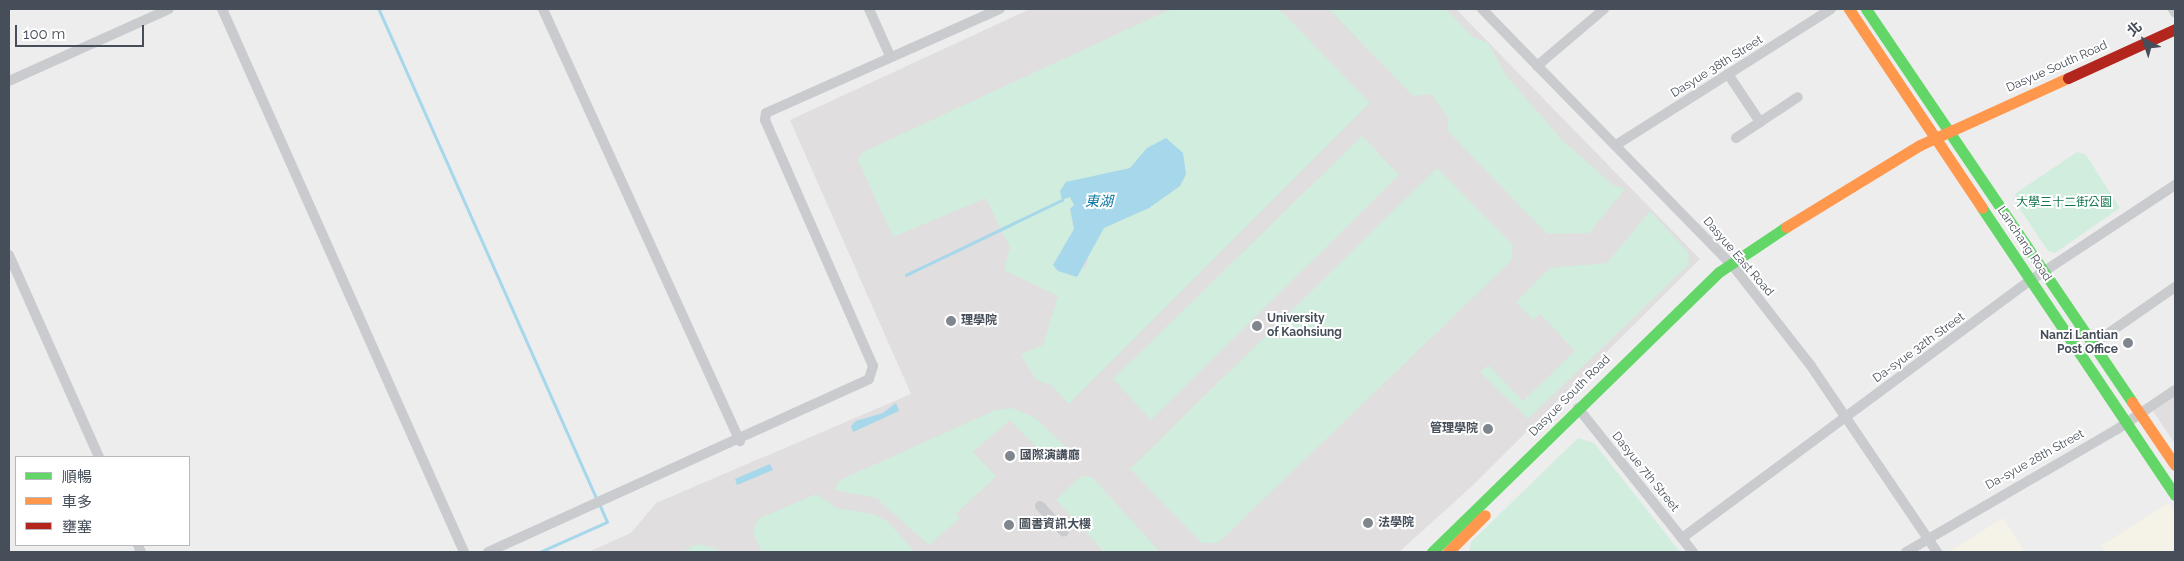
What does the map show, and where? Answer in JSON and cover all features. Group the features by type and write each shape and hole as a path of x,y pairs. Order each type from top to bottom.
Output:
{"street":[{"path":"9,81 169,9"},
{"path":"222,9 464,552"},
{"path":"544,9 740,441"},
{"path":"869,9 890,56"},
{"path":"488,552 740,441 873,374 873,366 765,120 770,109 1000,9"},
{"name":"Dasyue East Road","path":"1482,9 1733,266 1846,417 1938,552"},
{"path":"1537,66 1604,9"},
{"name":"Dasyue 38th Street","path":"1616,146 1831,9"},
{"name":"Lanchang Road","path":"1848,9 2175,496"},
{"name":"Lanchang Road","path":"1866,9 1950,130 2175,465"},
{"path":"2173,9 2175,13"},
{"name":"Dasyue South Road","path":"1441,551 1719,272 1733,266 1837,193 1950,130 2175,29"},
{"path":"1728,74 1760,122"},
{"path":"1736,138 1798,97"},
{"name":"Da-syue 32th Street","path":"1682,538 2031,280 2175,185"},
{"path":"9,255 99,456"},
{"path":"2080,353 2175,287"},
{"name":"Da-syue 28th Street","path":"1906,552 1927,536 2127,423 2175,390"},
{"name":"Dasyue 7th Street","path":"1580,411 1693,552"},
{"path":"1040,506 1064,532"}],"shaded area":[{"name":"University of Kaohsiung","path":"1030,9 1456,9 1700,259 1471,487 1399,552 588,552 631,533 656,503 911,394 790,120"},
{"path":"2175,395 2175,444 2153,411"},
{"path":"2168,503 2175,513 2175,548 2168,552 2105,552 2101,546"},
{"path":"2003,518 2025,552 1949,552"}],"green space":[{"path":"1171,9 1279,9 1370,103 1069,404 1051,385 1036,380 1021,354 1043,345 1058,296 1004,270 1010,248 986,198 893,237 858,160 863,152","holes":["1147,148 1186,174 1180,186 1149,208 1104,228 1094,239 1085,269 1053,265 1074,229 1070,209 1074,205 1070,197 1062,200 1087,178 1130,168"]},
{"path":"1329,9 1446,9 1473,37 1488,43 1505,74 1563,141 1613,185 1625,189 1589,233 1547,234 1447,130 1449,119 1431,94 1413,96"},
{"path":"1362,136 1399,175 1151,420 1113,379"},
{"name":"大學三十二街公園","path":"2077,152 2086,155 2120,208 2055,253 2048,251 2014,200 2016,193"},
{"path":"1437,168 1513,245 1511,261 1218,543 1202,543 1130,469"},
{"path":"1650,211 1688,252 1689,264 1528,419 1480,372 1488,365 1523,401 1575,351 1540,314 1533,320 1516,302 1550,268 1607,263"},
{"path":"1012,408 1034,417 1066,447 1050,461 1010,420 973,452 996,476 956,514 960,518 929,545 876,498 834,490 840,480 996,410"},
{"path":"1578,438 1594,443 1680,552 1469,552 1471,542"},
{"path":"1081,476 1092,477 1160,552 1104,552 1056,500"},
{"path":"816,494 837,508 873,514 887,521 915,552 762,552 753,532 758,519"},
{"path":"699,544 718,549 719,552 681,552"}],"water":[{"name":"東湖","path":"1166,138 1183,153 1186,174 1180,186 1149,208 1104,228 1077,277 1058,271 1053,265 1074,229 1070,209 1074,205 1070,197 1062,200 1060,191 1066,182 1130,168 1147,148"},
{"path":"896,403 899,411 853,432 851,426 856,421 883,413"},
{"path":"770,464 773,470 737,485 735,479"}],"waterway":[{"path":"379,9 597,499"},
{"path":"906,275 1062,200"},
{"path":"540,552 607,522 599,504"}],"traffic: fast":[{"path":"1866,9 2132,402"},
{"path":"1982,208 2175,495"},
{"path":"1432,552 1719,272 1786,227"}],"traffic: slow":[{"path":"1849,9 1982,208"},
{"path":"1786,227 1920,145 2068,78"},
{"path":"2132,402 2175,465"},
{"path":"1448,552 1485,515"}],"traffic: jam":[{"path":"2068,78 2175,29"}],"place":[{"name":"理學院","path":"951,321"},
{"name":"University of Kaohsiung","path":"1257,326"},
{"name":"Nanzi Lantian Post Office","path":"2128,343"},
{"name":"管理學院","path":"1488,429"},
{"name":"國際演講廳","path":"1010,456"},
{"name":"法學院","path":"1368,523"},
{"name":"圖書資訊大樓","path":"1009,525"}]}
